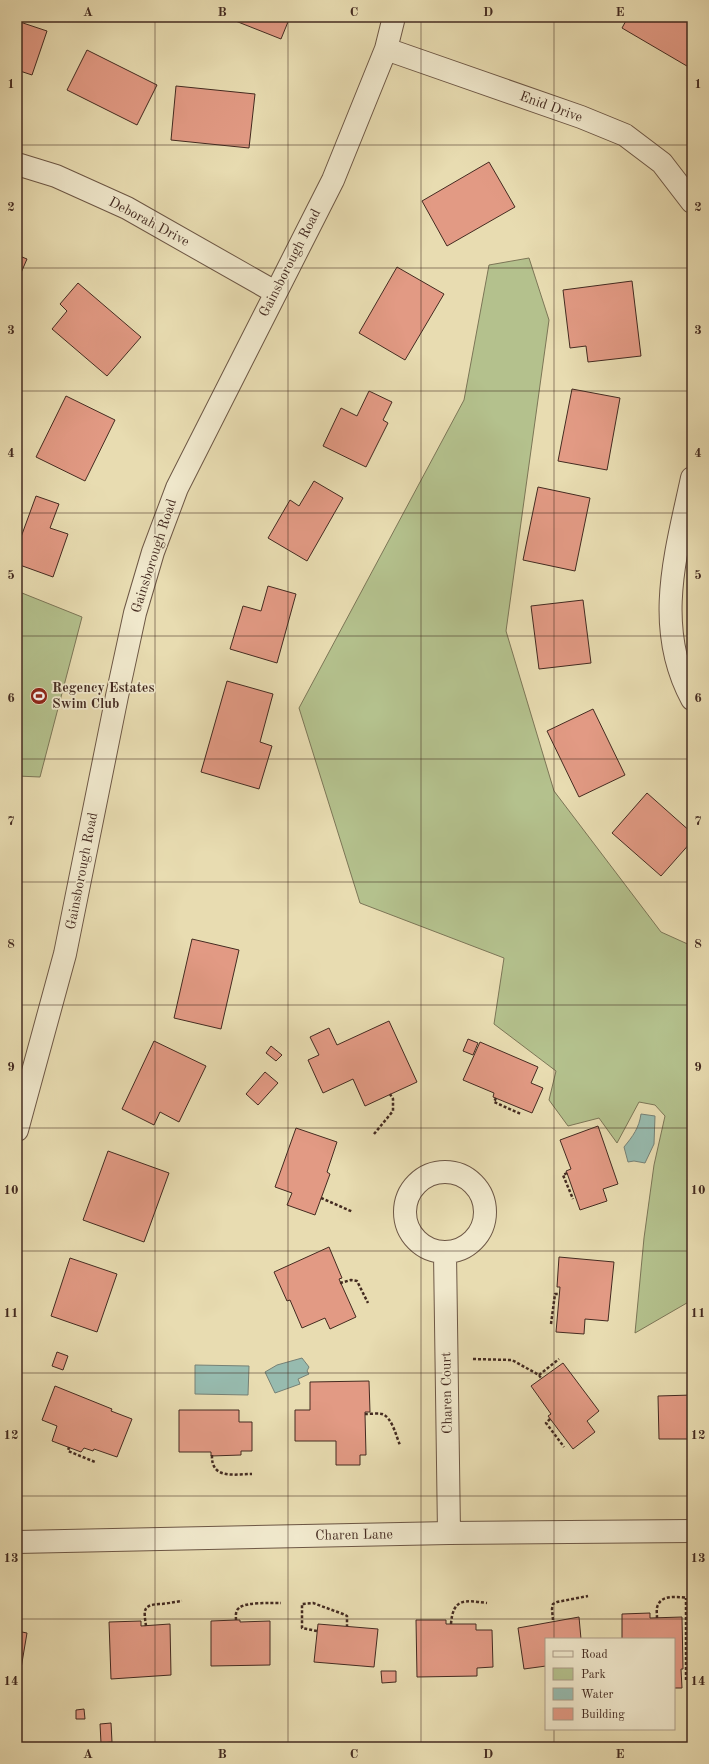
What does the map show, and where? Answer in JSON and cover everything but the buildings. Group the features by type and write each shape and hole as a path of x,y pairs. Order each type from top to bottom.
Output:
{"street":[{"name":"Gainsborough Road","path":"17,1130 65,954 123,666 135,613 153,552 177,488 333,180 386,49 394,17"},
{"name":"Enid Drive","path":"386,49 581,117 625,135 662,163 692,202"},
{"name":"Deborah Drive","path":"17,164 56,176 127,208 275,292"},
{"path":"692,478 671,583 670,609 671,636 677,661 684,685 692,699"},
{"name":"Charen Court","path":"445,1253 448,1534"},
{"name":"Charen Lane","path":"17,1542 692,1531"}],"path":[{"path":"374,1134 393,1111 393,1099 390,1094"},
{"path":"496,1098 494,1102 521,1114"},
{"path":"567,1174 563,1175 573,1199"},
{"path":"321,1198 353,1212"},
{"path":"340,1283 351,1280 357,1281 368,1303"},
{"path":"551,1324 555,1294 559,1294"},
{"path":"446,1359 512,1360 539,1374 542,1378"},
{"path":"539,1374 559,1359"},
{"path":"365,1414 381,1414 386,1416 400,1445"},
{"path":"550,1419 546,1423 564,1448"},
{"path":"69,1447 68,1451 95,1462"},
{"path":"212,1456 214,1469 221,1473 252,1474"},
{"path":"553,1620 553,1604 588,1596"},
{"path":"657,1618 658,1605 662,1600 669,1597 692,1598"},
{"path":"686,1598 686,1680"},
{"path":"146,1626 144,1612 147,1606 152,1604 182,1601"},
{"path":"451,1624 452,1612 455,1606 463,1602 476,1601 487,1603"},
{"path":"236,1620 236,1612 239,1608 245,1605 281,1603"},
{"path":"317,1631 302,1628 302,1604 313,1603 343,1614 347,1616 347,1626"}],"green space":[{"path":"529,258 549,320 506,631 554,791 661,932 692,946 692,1300 635,1333 644,1238 654,1165 665,1116 655,1105 639,1102 617,1143 599,1118 568,1126 549,1100 556,1071 494,1024 504,958 360,903 299,708 464,400 489,265"},
{"name":"Regency Estates Swim Club","path":"17,591 82,617 40,777 17,776"}],"water":[{"path":"641,1114 655,1116 654,1144 645,1163 634,1161 628,1162 624,1147 635,1132 639,1124"},
{"path":"302,1358 309,1367 307,1371 309,1374 298,1379 300,1384 275,1393 265,1372 277,1365"},
{"path":"195,1365 249,1366 248,1395 195,1394"}],"place":[{"name":"Regency Estates Swim Club","path":"39,696"}]}
